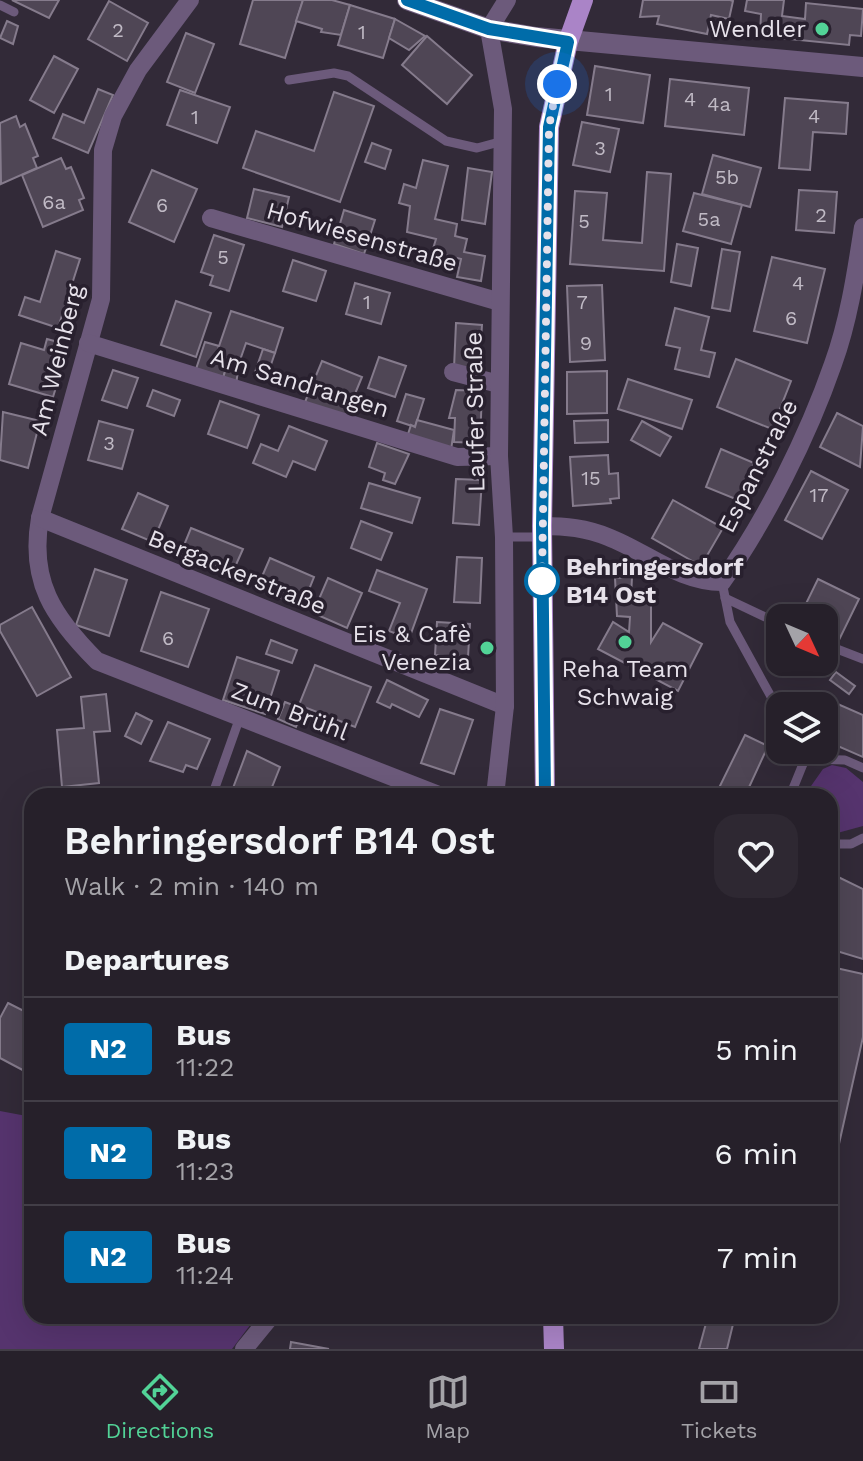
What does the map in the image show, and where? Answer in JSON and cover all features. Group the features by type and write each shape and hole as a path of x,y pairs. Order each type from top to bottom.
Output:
{"main road":[{"path":"545,788 542,532 549,127 568,42 583,0"},
{"path":"553,1324 554,1349"}],"street":[{"name":"Am Weinberg","path":"121,670 97,661 56,614 42,582 34,550 40,518 101,299 103,150 113,116 138,70 190,0"},
{"path":"407,0 489,29 568,42 863,67"},
{"path":"489,29 507,0"},
{"name":"Laufer Straße","path":"489,29 503,109 499,456 504,537 505,706 496,788"},
{"name":"Hofwiesenstraße","path":"211,218 500,302"},
{"name":"Espanstraße","path":"724,590 798,446 834,363 851,298 863,227"},
{"name":"Am Sandrangen","path":"88,343 457,457 499,456"},
{"path":"453,372 499,384"},
{"name":"Bergackerstraße","path":"40,518 505,706"},
{"path":"542,532 576,526 610,537 667,568 724,590"},
{"name":"Zum Brühl","path":"121,670 421,788"},
{"path":"244,1349 264,1324"}],"lane":[{"path":"0,5 14,12"},
{"path":"289,80 334,73 348,76 446,141 477,148 503,141"},
{"path":"504,537 542,532"},
{"path":"724,590 766,616"},
{"path":"724,590 730,622 768,692"},
{"path":"838,649 863,659"},
{"path":"215,788 240,717"},
{"path":"838,759 863,768"},
{"path":"793,788 800,764"},
{"path":"838,844 851,844 863,838"}],"shaded area":[{"path":"832,765 846,768 863,782 863,826 838,833 838,788 810,788 823,769"},
{"path":"0,1111 24,1116 24,1324 251,1324 232,1349 0,1349"}],"building":[{"path":"12,0 59,0 49,18"},
{"path":"253,0 303,0 285,58 240,44"},
{"path":"303,0 332,0 350,5 341,35 321,32 322,29 296,21"},
{"path":"643,0 733,1 729,19 711,15 707,34 657,24 659,16 640,17"},
{"path":"747,0 784,0 782,16 805,19 806,3 863,9 861,36 850,35 849,45 760,36 761,14 745,11"},
{"path":"109,1 148,23 127,61 88,39"},
{"path":"350,5 395,19 383,58 338,45"},
{"path":"395,19 425,36 409,50 389,38"},
{"path":"7,21 18,26 13,44 0,38"},
{"path":"186,33 214,44 195,93 167,82"},
{"path":"427,36 472,75 447,104 402,65"},
{"path":"54,56 78,69 54,113 30,100"},
{"path":"595,66 650,75 643,123 587,115"},
{"path":"670,79 749,88 744,135 665,126"},
{"path":"98,89 113,95 88,153 53,138 63,114 84,123"},
{"path":"180,90 230,107 217,143 167,125"},
{"path":"334,92 374,106 340,202 243,168 256,131 314,151"},
{"path":"785,98 848,103 846,134 813,132 810,170 779,168"},
{"path":"16,116 20,127 25,124 38,156 33,158 37,168 1,184 0,123"},
{"path":"582,122 619,129 610,172 573,165"},
{"path":"372,143 391,150 385,169 365,162"},
{"path":"713,155 761,168 750,207 702,194"},
{"path":"61,158 66,169 71,167 84,198 79,200 83,210 43,227 22,175"},
{"path":"423,160 448,166 435,219 457,224 455,236 467,239 464,252 485,256 481,281 457,277 461,259 432,252 436,239 407,232 410,206 399,203 404,184 416,188"},
{"path":"468,168 492,172 485,224 462,220"},
{"path":"152,170 197,189 174,242 129,222"},
{"path":"647,172 671,174 664,271 570,264 575,191 607,193 603,240 642,243"},
{"path":"254,189 289,197 282,227 247,218"},
{"path":"799,190 837,192 834,233 796,230"},
{"path":"694,193 742,205 731,244 683,231"},
{"path":"344,210 375,220 364,254 334,244"},
{"path":"214,235 244,245 229,291 210,285 213,276 201,272"},
{"path":"677,244 698,248 691,286 671,282"},
{"path":"722,249 740,252 730,311 712,308"},
{"path":"56,251 80,259 58,328 19,315 25,297 40,302"},
{"path":"772,257 825,269 807,343 754,331"},
{"path":"293,260 326,271 316,301 283,291"},
{"path":"355,283 390,293 381,324 346,314"},
{"path":"602,285 605,360 570,362 567,286"},
{"path":"176,301 211,313 196,357 161,345"},
{"path":"675,308 709,317 701,350 715,353 709,377 675,369 680,348 666,345"},
{"path":"231,311 283,328 275,353 246,343 239,363 216,355"},
{"path":"456,323 482,325 479,369 454,368"},
{"path":"47,339 69,345 53,397 9,384 21,343 44,350"},
{"path":"205,342 219,346 216,355 229,359 222,381 195,372"},
{"path":"263,349 275,353 266,379 254,375"},
{"path":"379,357 406,366 395,397 368,388"},
{"path":"229,359 239,363 236,385 222,381"},
{"path":"736,359 791,381 772,429 717,407"},
{"path":"322,361 362,377 345,418 305,402"},
{"path":"113,370 138,378 127,408 102,400"},
{"path":"607,371 607,413 567,414 567,372"},
{"path":"628,379 692,400 682,429 618,409"},
{"path":"153,390 180,400 174,416 147,406"},
{"path":"456,390 482,391 480,443 454,442 455,418 449,418"},
{"path":"406,394 424,399 415,427 397,421"},
{"path":"220,401 259,415 247,448 208,434"},
{"path":"3,412 40,421 28,468 0,460"},
{"path":"837,413 863,426 860,467 820,447"},
{"path":"417,420 454,430 451,450 407,437 411,425 415,427"},
{"path":"608,420 608,442 575,443 574,421"},
{"path":"99,421 133,430 122,469 88,460"},
{"path":"642,421 671,437 660,456 631,440"},
{"path":"289,426 327,441 315,470 293,461 286,477 253,463 261,444 278,451"},
{"path":"377,443 409,454 395,484 383,480 385,473 369,467"},
{"path":"721,449 754,463 738,500 706,487"},
{"path":"608,455 609,474 618,473 619,498 610,499 611,503 573,506 570,457"},
{"path":"811,471 848,490 822,539 785,520"},
{"path":"456,479 482,480 479,525 453,523"},
{"path":"369,483 420,498 412,523 361,508"},
{"path":"138,493 168,506 153,542 122,529"},
{"path":"673,500 723,528 701,566 652,538"},
{"path":"361,521 392,533 381,560 351,548"},
{"path":"191,528 243,549 231,576 180,555"},
{"path":"457,557 482,558 480,603 454,602"},
{"path":"270,558 314,577 302,607 257,588"},
{"path":"95,569 127,580 109,636 76,625"},
{"path":"377,570 427,589 409,639 389,631 400,603 369,591"},
{"path":"632,577 631,598 651,600 651,642 663,623 702,644 678,691 598,649 613,622 629,632 630,617 617,616 615,578"},
{"path":"328,578 362,593 347,628 313,613"},
{"path":"818,579 859,599 838,642 838,604 806,604"},
{"path":"161,592 209,609 188,667 141,651"},
{"path":"32,607 71,677 37,696 0,631 0,625"},
{"path":"437,622 470,624 468,657 435,655"},
{"path":"271,640 297,650 292,663 266,654"},
{"path":"237,657 279,671 265,714 223,700"},
{"path":"315,665 371,687 355,727 299,705"},
{"path":"838,673 855,686 849,694 830,680"},
{"path":"387,680 428,700 419,717 392,704 390,708 377,702"},
{"path":"106,694 110,731 94,732 99,783 62,787 57,730 84,728 81,697"},
{"path":"285,702 303,709 296,727 278,719"},
{"path":"838,704 863,715 863,757 838,746"},
{"path":"440,709 473,720 454,774 421,763"},
{"path":"136,713 152,721 141,744 125,736"},
{"path":"168,722 210,739 197,769 186,765 183,772 150,761"},
{"path":"745,735 766,745 749,788 719,788"},
{"path":"247,751 280,767 272,788 233,788"},
{"path":"838,877 863,889 863,959 838,951"},
{"path":"838,968 863,974 863,1037 838,1148"},
{"path":"8,1003 24,1011 24,1071 0,1058 0,1018"},
{"path":"706,1324 733,1324 727,1349 699,1349"},
{"path":"291,1342 329,1349 290,1349"}],"bus line":[{"name":"N2","path":"407,0 489,29 568,42 549,127 542,526 545,788"}],"place":[{"name":"Wendler","path":"822,29"},
{"name":"Behringersdorf B14 Ost","path":"542,581"},
{"name":"Reha Team Schwaig","path":"625,642"},
{"name":"Eis & Cafè Venezia","path":"487,648"}],"route":[{"path":"542,581 549,127 557,84"}]}
